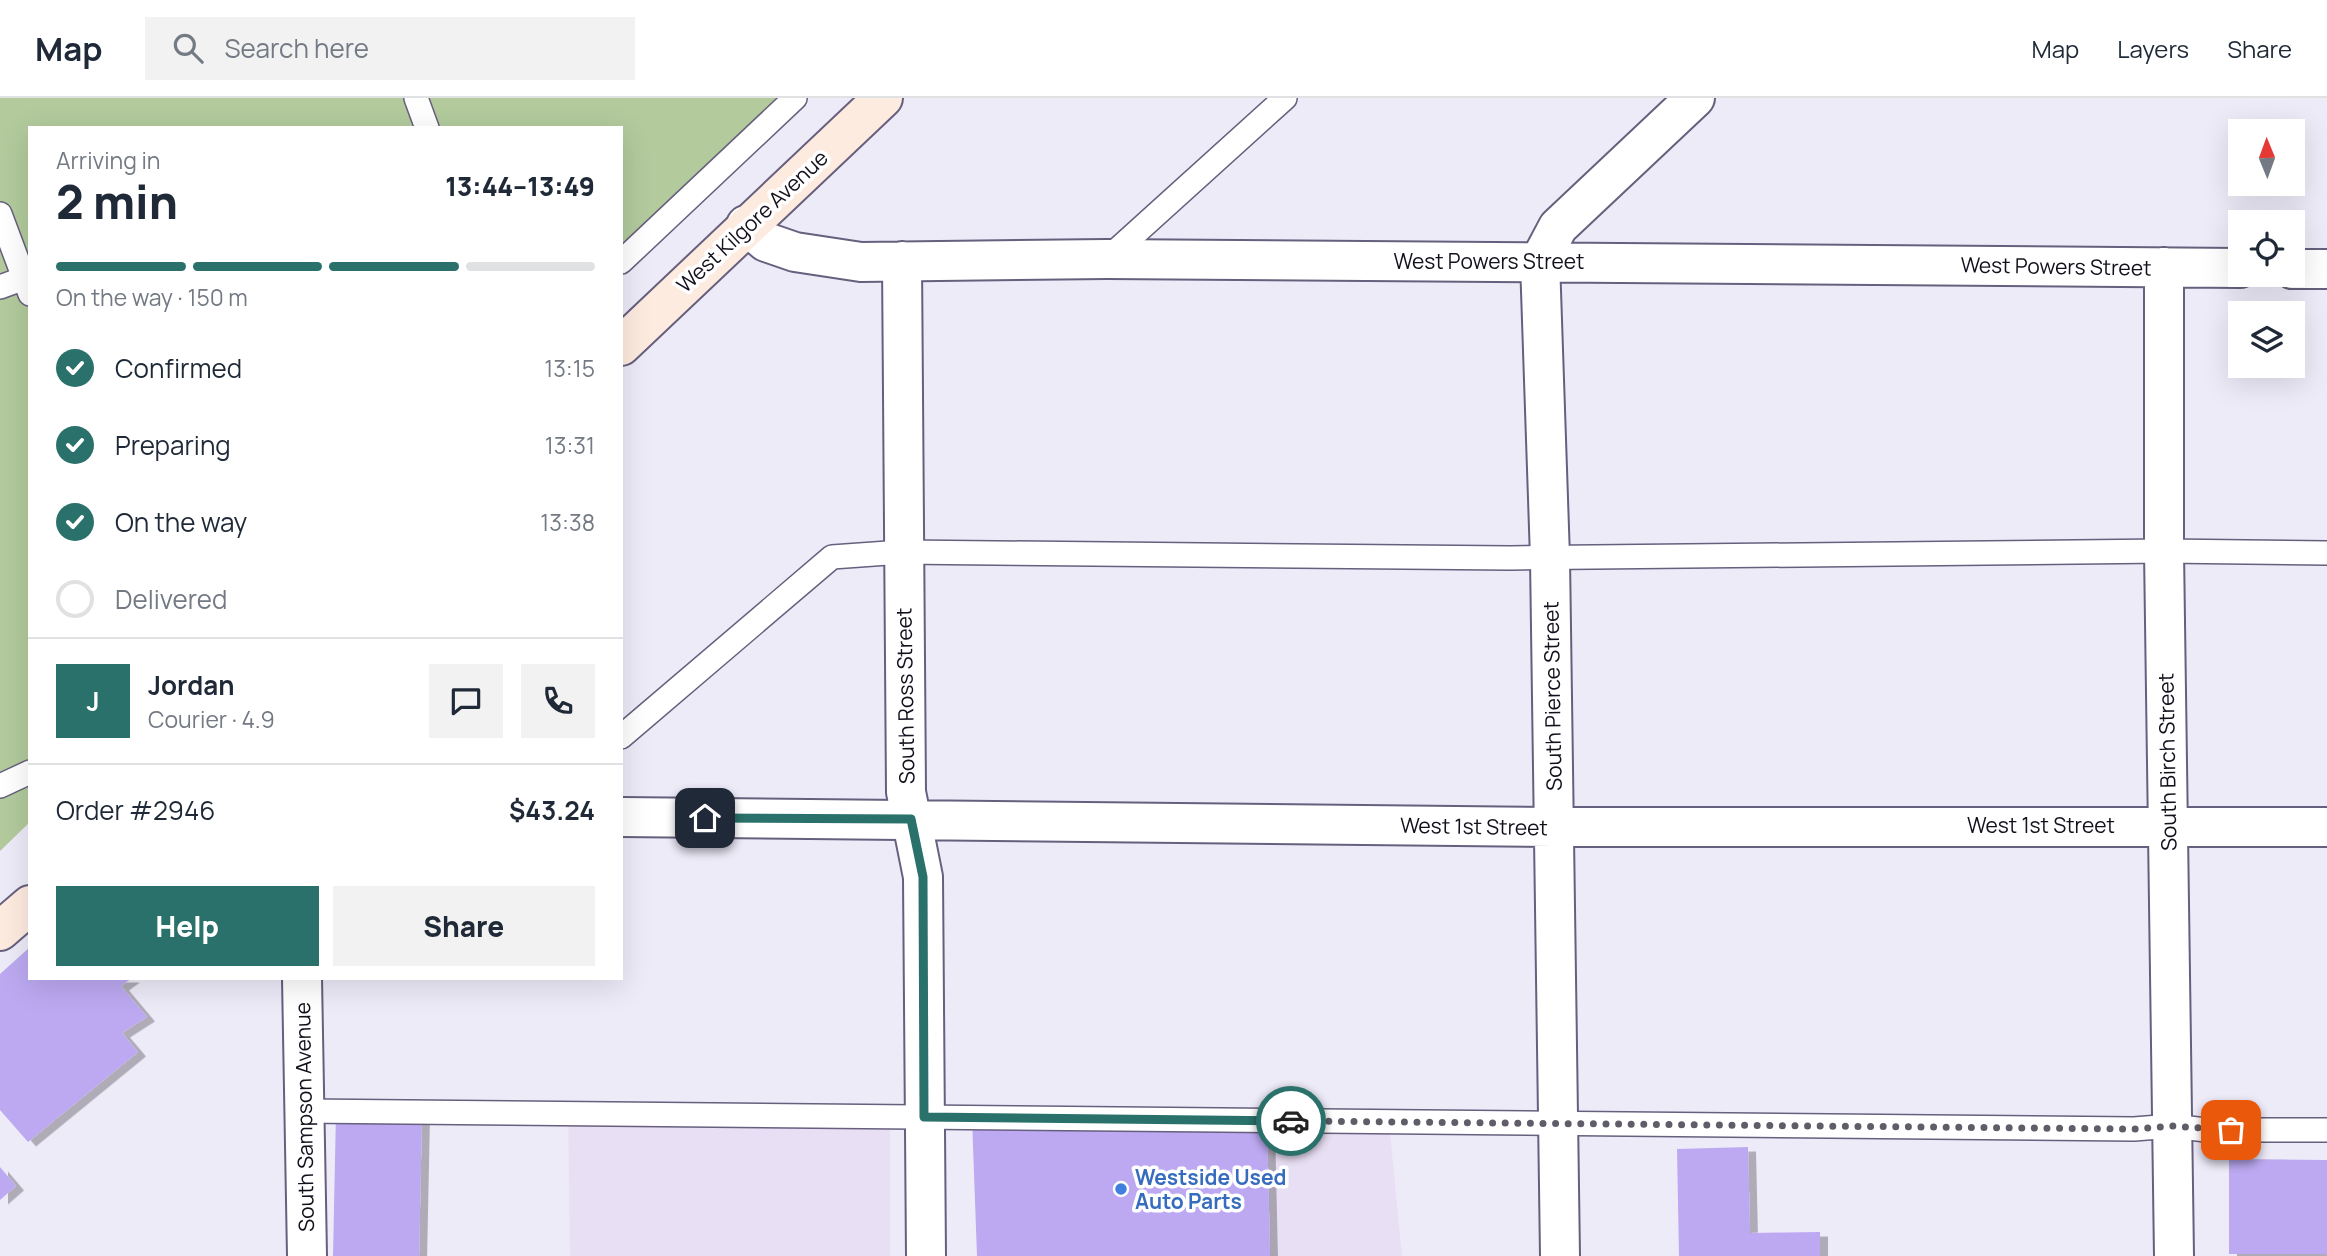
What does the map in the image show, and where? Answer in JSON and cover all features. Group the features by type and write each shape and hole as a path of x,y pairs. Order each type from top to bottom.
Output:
{"main road":[{"name":"West Kilgore Avenue","path":"623,344 883,98"}],"street":[{"path":"1540,261 1558,227 1695,98"},
{"name":"West Powers Street","path":"746,225 766,242 795,252 860,262 1107,259 2228,268"},
{"name":"South Ross Street","path":"902,261 902,552 906,792 923,877 926,1256"},
{"name":"South Pierce Street","path":"1540,261 1550,558 1560,1256"},
{"name":"South Birch Street","path":"2165,267 2164,551 2174,1256"},
{"path":"2305,269 2327,269"},
{"name":"West 1st Street","path":"623,817 1554,827 2327,827"},
{"name":"South Sampson Avenue","path":"302,980 307,1256"}],"lane":[{"path":"416,98 426,126"},
{"path":"623,260 795,98"},
{"path":"1107,259 1285,98"},
{"path":"0,214 28,283 0,288"},
{"path":"623,735 832,557 902,552 1550,558 2164,551 2327,554"},
{"path":"0,786 28,773"},
{"path":"304,1111 2134,1129 2172,1126 2206,1130 2327,1130"}],"shaded area":[{"path":"568,1114 890,1117 890,1256 570,1256"},
{"path":"1267,1121 1389,1122 1402,1256 1270,1256"}],"green space":[{"path":"0,98 808,98 623,274 623,126 28,126 28,824 0,851"}],"building":[{"path":"28,949 28,980 129,980 121,986 147,1017 122,1033 138,1052 28,1142 0,1110 0,974"},
{"path":"336,1112 422,1112 419,1256 333,1256"},
{"name":"Westside Used Auto Parts","path":"972,1118 1267,1121 1270,1256 977,1256"},
{"path":"1748,1147 1750,1233 1820,1232 1820,1256 1679,1256 1677,1149"},
{"path":"2229,1159 2327,1160 2327,1254 2229,1254"},
{"path":"0,1167 16,1186 0,1200"}],"way so far":[{"path":"1291,1121 2134,1129 2172,1126 2231,1130"}],"place":[{"name":"Westside Used Auto Parts","path":"1121,1189"}],"route":[{"path":"705,818 911,819 923,877 924,1117 1291,1121"}]}
